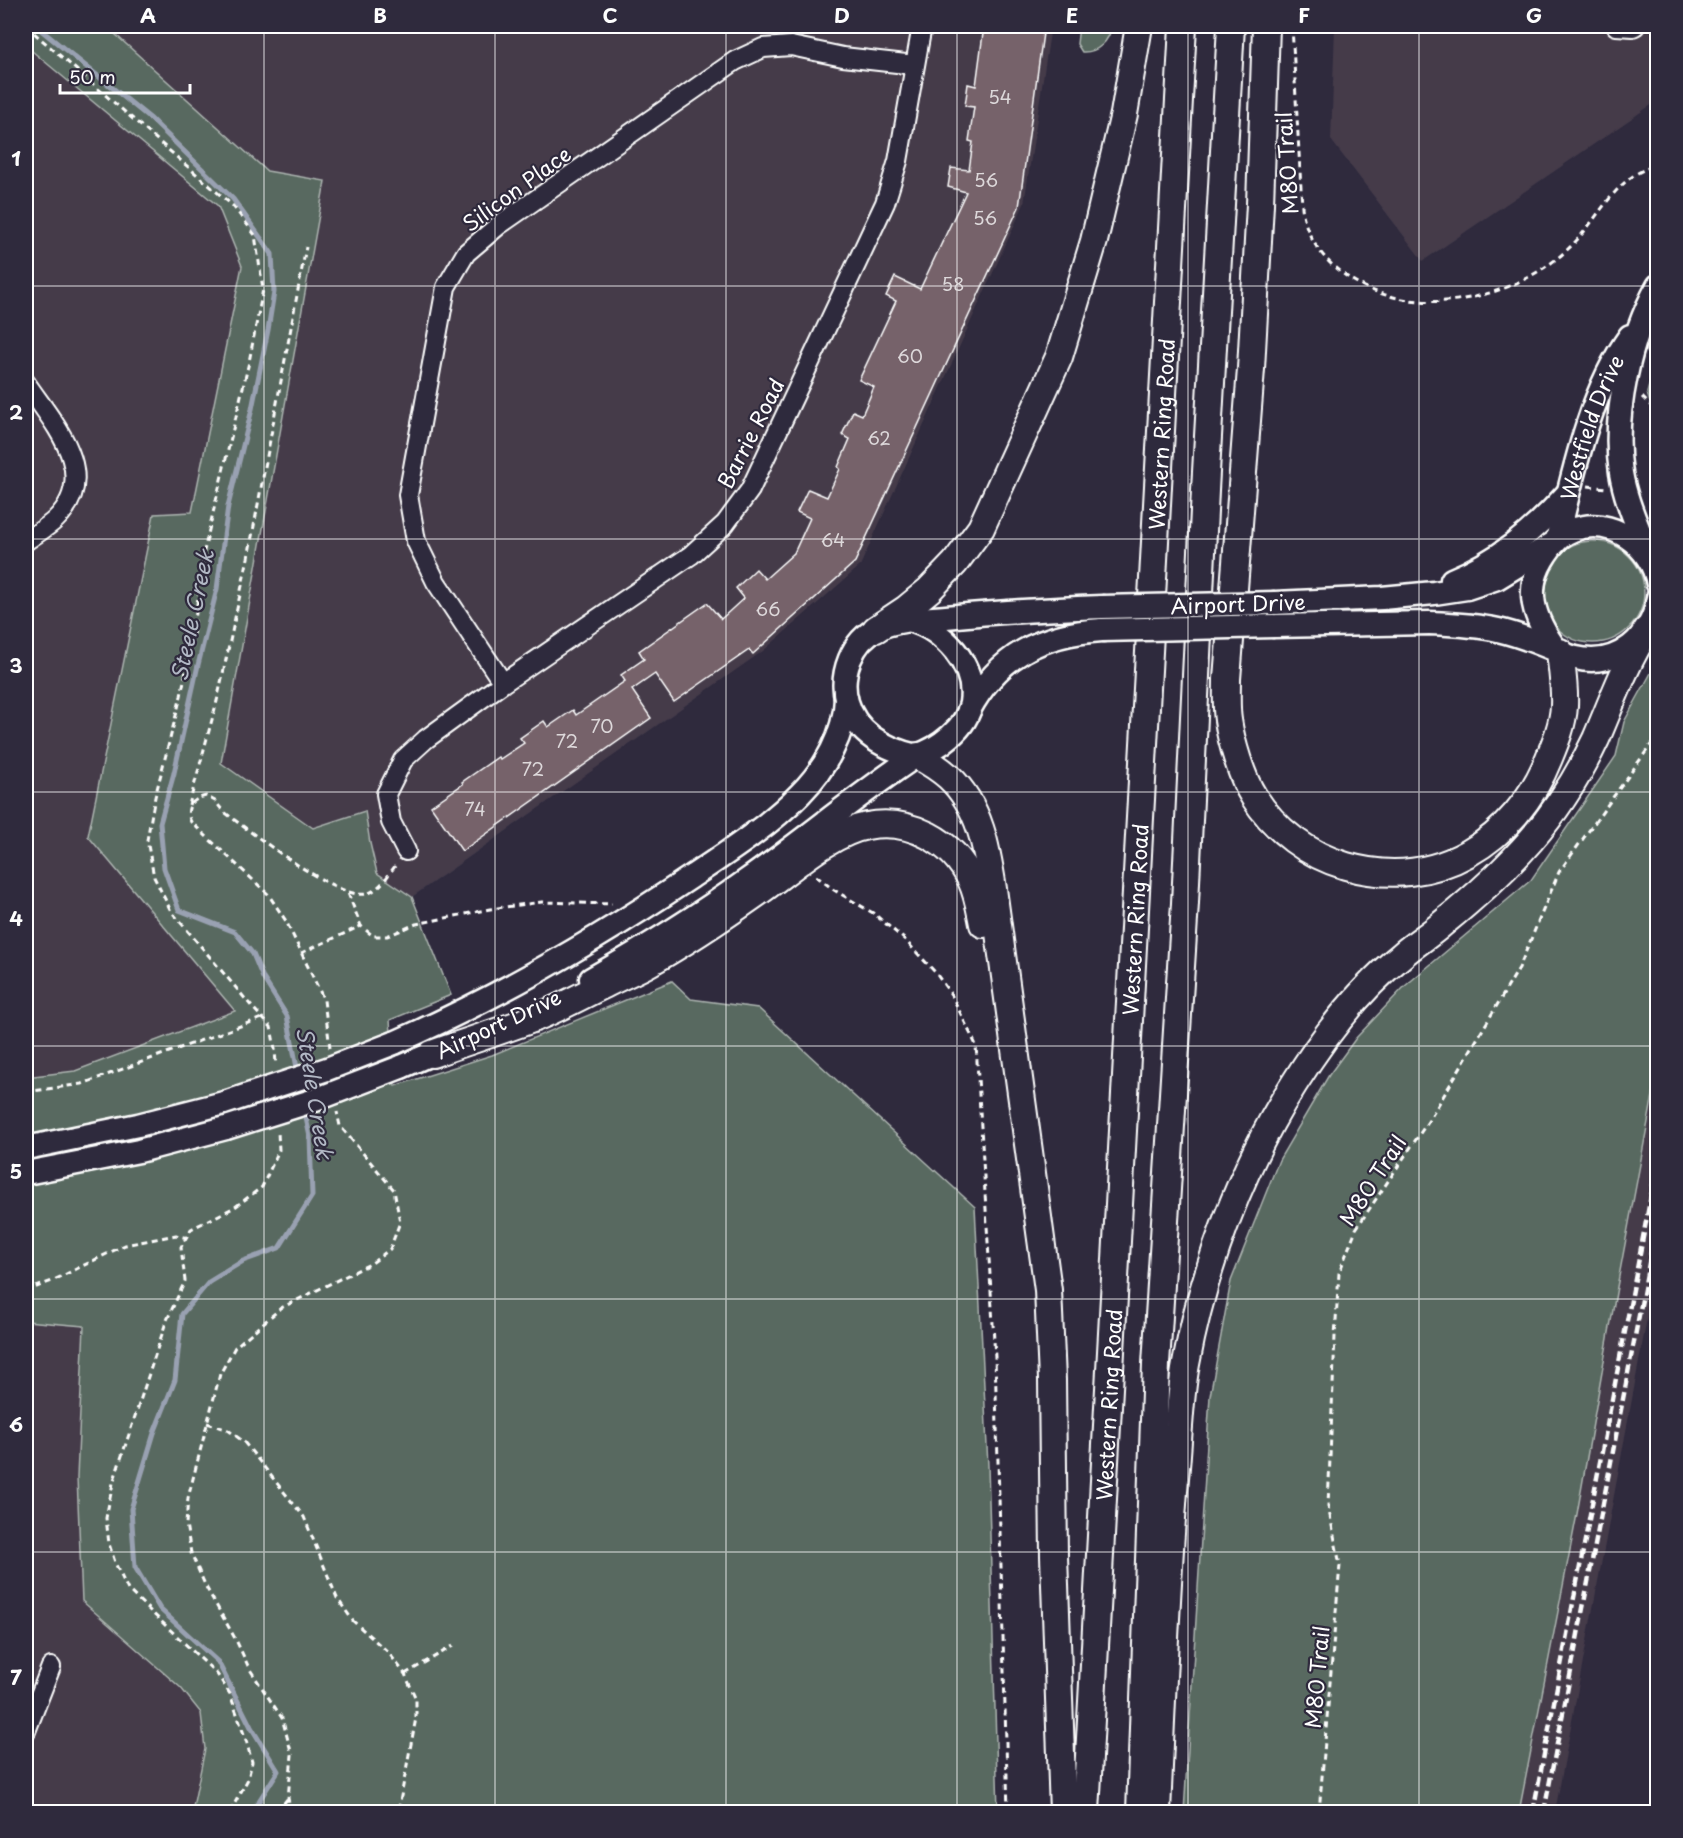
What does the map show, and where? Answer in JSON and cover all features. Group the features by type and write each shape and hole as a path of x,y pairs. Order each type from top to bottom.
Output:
{"highway":[{"path":"876,629 916,602 929,590 955,564 974,537 993,505 1059,357 1094,241 1124,114 1139,26"},
{"name":"Western Ring Road","path":"1086,1812 1183,26"},
{"path":"1140,1812 1156,1364 1185,903 1231,26"},
{"path":"1266,26 1251,369 1227,679 1228,721 1243,775 1253,797 1275,824 1305,848 1329,860 1356,869 1395,873 1421,871 1448,863 1470,853 1495,836 1519,812 1536,787 1545,768 1559,731 1564,707 1564,684 1559,651"},
{"path":"1157,1812 1170,1535 1185,1367 1197,1313 1226,1223 1243,1180 1292,1086 1322,1042 1360,996 1399,957 1444,923 1513,860 1553,812 1584,763 1626,668 1647,630"},
{"path":"917,756 949,776 960,789 978,821 985,840 992,880 1048,1290 1063,1812"},
{"path":"432,1054 537,1017 648,964 713,923 825,843 868,825 900,825 933,838 958,858 972,882 979,900 1021,1103"}],"main road":[{"name":"Westfield Drive","path":"1556,541 1587,429 1611,366 1641,320 1658,286"},
{"name":"Westfield Drive","path":"1641,320 1629,363 1618,426 1620,465 1625,491 1656,572 1658,584"},
{"path":"1417,595 1498,557 1528,534 1570,488"},
{"name":"Airport Drive","path":"909,620 1020,610 1275,603 1452,591 1497,578 1564,534 1577,528 1600,527 1626,536 1638,545 1650,560"},
{"path":"1556,541 1539,566 1533,583 1533,601 1539,620 1559,651"},
{"path":"1647,630 1656,610 1658,598"},
{"path":"909,620 922,624 949,644 967,674 971,690 969,711 949,737 917,756 891,749 866,732 853,716 846,697 845,677 848,663 855,649 876,629 909,620"},
{"name":"Airport Drive","path":"969,711 978,694 997,672 1035,644 1063,634 1102,630 1454,624 1497,630 1536,642 1578,659 1603,659 1615,656 1632,647 1647,630"},
{"name":"Airport Drive","path":"26,1148 128,1128 224,1103 327,1069 394,1043 473,1007 535,974 633,915 721,856 800,795 835,745 844,717 846,697"},
{"name":"Airport Drive","path":"26,1173 139,1151 225,1128 315,1100 401,1067 538,1007 590,980 664,936 746,881 860,795 917,756"}],"street":[{"name":"Barrie Road","path":"406,851 390,822 386,794 403,760 426,739 503,683 691,555 725,524 750,490 885,203 898,161 922,26"},
{"path":"1616,26 1635,26"},
{"name":"Silicon Place","path":"503,683 436,582 416,541 408,495 446,287 466,253 499,225 735,61 763,48 791,46 843,57 915,65"},
{"path":"26,383 68,446 75,474 70,498 63,509 56,518 26,541"},
{"path":"26,1731 30,1708 51,1667"}],"path":[{"path":"26,26 233,206 255,235 263,289 249,362 203,555 194,629 181,696 155,797 147,840 154,877 171,911 271,1027 276,1049 276,1072"},
{"name":"M80 Trail","path":"1292,26 1302,207 1306,226 1315,246 1332,266 1346,277 1377,293 1438,302 1480,296 1518,284 1536,274 1565,252 1626,180 1637,172 1658,165"},
{"path":"306,246 248,558 217,701 188,815 191,822 268,894 286,921 324,1000 331,1057"},
{"path":"1570,488 1625,491"},
{"name":"M80 Trail","path":"1320,1812 1340,1565 1328,1506 1339,1273 1356,1229 1431,1117 1519,968 1559,872 1658,735"},
{"path":"189,805 197,798 206,796 286,858 348,893 365,894 375,890 406,851"},
{"path":"799,863 834,890 873,913 904,939 935,972 952,996 976,1045 994,1357 1008,1812"},
{"path":"348,893 361,926 373,936 387,936 416,924 446,917 542,902 615,904 633,915"},
{"path":"301,953 361,926"},
{"path":"26,1092 82,1084 262,1018"},
{"path":"291,1812 288,1798 292,1755 282,1718 249,1668 206,1587 191,1553 186,1524 188,1498 220,1374 235,1347 281,1308 372,1263 390,1250 400,1222 394,1190 340,1126 336,1103"},
{"path":"230,1812 248,1779 252,1762 230,1694 217,1674 128,1590 109,1544 106,1518 113,1483 166,1322 185,1281 181,1247 192,1229 235,1207 262,1187 279,1150 278,1132"},
{"path":"26,1290 52,1281 125,1245 176,1235 187,1238"},
{"path":"207,1423 228,1430 244,1442 304,1517 337,1598 353,1622 388,1652 405,1674 416,1699 417,1718 398,1812"},
{"path":"405,1674 453,1646"},
{"path":"277,1812 288,1798"}],"shaded area":[{"path":"106,26 1051,26 1024,204 860,566 763,651 412,897 377,873 364,811 313,828 221,764 325,182 267,171"},
{"path":"1335,26 1657,26 1657,101 1423,261 1331,140"},
{"path":"26,46 218,206 242,266 192,513 154,514 88,836 235,1012 75,1071 26,1077"},
{"path":"1657,1074 1657,1265 1555,1812 1519,1812 1577,1514"},
{"path":"26,1321 84,1325 77,1477 82,1601 182,1688 201,1713 205,1749 192,1812 26,1812"}],"green space":[{"path":"26,26 106,26 267,171 325,181 221,763 313,828 365,811 377,873 412,897 451,995 390,1020 395,1086 492,1055 672,981 691,999 758,1008 975,1207 988,1466 998,1812 192,1812 205,1749 201,1713 181,1688 82,1601 77,1477 84,1326 26,1321 26,1077 75,1071 235,1011 88,836 154,514 192,512 242,266 218,206 26,46"},
{"path":"1079,26 1112,26 1102,45 1088,52 1082,52 1077,44"},
{"path":"1657,355 1658,426 1647,393"},
{"path":"1593,541 1612,545 1629,556 1640,573 1644,592 1640,611 1629,628 1612,639 1593,643 1574,639 1557,628 1546,611 1542,592 1546,573 1557,556 1574,545"},
{"path":"1657,662 1657,1074 1577,1514 1519,1812 1184,1812 1210,1396 1231,1281 1279,1160 1329,1075 1356,1038 1405,986 1531,880 1616,756 1624,722"}],"building":[{"path":"984,26 1044,26 1019,207 855,562 753,654 749,650 674,702 655,674 632,690 651,718 462,851 431,806 498,757 500,759 524,743 520,738 544,721 548,727 573,710 576,715 625,681 621,675 644,659 639,651 707,603 721,619 744,598 736,588 756,569 765,579 794,553 810,518 797,512 808,489 827,497 850,439 842,435 853,411 862,415 874,387 859,380 896,301 886,296 895,277 920,289 966,192 948,187 951,168 969,170 973,142 969,141 974,107 965,106 968,84 976,86"}],"waterway":[{"name":"Steele Creek","path":"36,26 151,119 233,199 272,254 274,292 268,330 252,409 228,506 217,589 160,823 164,868 179,910 235,932 253,954 263,978 287,1016 298,1073"},
{"name":"Steele Creek","path":"252,1812 278,1771 251,1727 218,1662 160,1609 135,1567 131,1509 154,1433 175,1380 182,1314 209,1282 243,1261 279,1248 312,1196 310,1137 304,1108"}],"railway":[{"path":"1533,1812 1658,1159"},
{"path":"1544,1812 1658,1216"}]}
